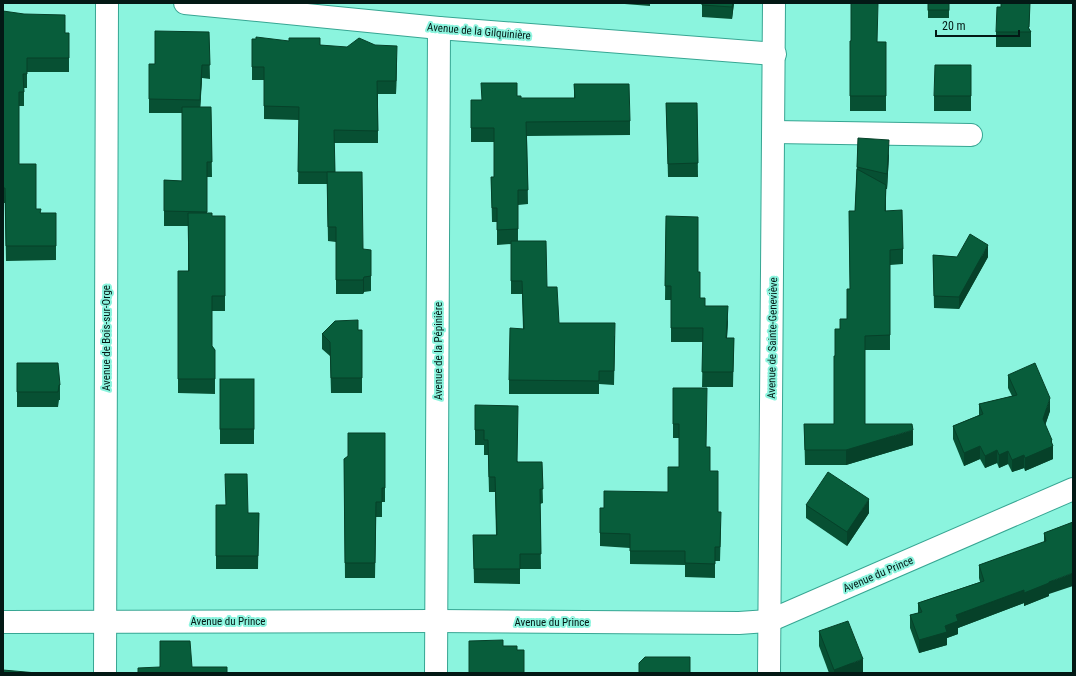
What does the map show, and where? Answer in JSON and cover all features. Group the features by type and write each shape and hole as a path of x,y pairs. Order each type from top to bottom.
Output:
{"street":[{"name":"Avenue de Bois-sur-Orge","path":"105,673 107,3"},
{"name":"Avenue de la Gilquinière","path":"185,3 439,28 774,54"},
{"name":"Avenue de Sainte-Geneviève","path":"769,673 774,3"},
{"name":"Avenue de la Pépinière","path":"436,673 439,28"},
{"path":"774,132 971,135"},
{"name":"Avenue du Prince","path":"3,622 436,621 739,623 769,621 1073,489"}],"building":[{"path":"702,3 733,3 732,7 702,5"},
{"path":"851,3 878,3 877,42 886,42 886,96 850,96"},
{"path":"928,3 949,3 949,10 928,10"},
{"path":"1001,3 1030,3 1028,27 1031,32 996,32 997,7 1001,7"},
{"path":"3,11 24,14 65,15 65,33 69,33 69,58 27,58 27,74 23,74 24,92 19,92 19,164 36,164 36,209 41,209 40,213 56,213 56,246 6,246 5,188 3,188"},
{"path":"155,31 209,32 210,65 202,65 200,100 149,99 149,64 155,64"},
{"path":"256,37 289,41 289,38 320,38 320,45 347,47 359,38 375,45 397,46 396,81 377,81 378,131 334,130 335,172 298,172 299,107 264,106 264,67 252,67 252,39 256,39"},
{"path":"935,65 971,65 971,96 934,96"},
{"path":"481,83 517,83 517,96 521,96 521,98 575,98 574,84 629,84 630,121 526,122 528,190 518,190 518,229 497,230 497,208 492,208 491,177 494,177 494,128 471,128 471,100 482,100"},
{"path":"666,103 697,103 698,163 668,164"},
{"path":"182,107 211,107 212,162 207,162 207,212 164,211 164,180 182,181"},
{"path":"858,138 889,140 887,174 857,167"},
{"path":"857,169 886,185 885,211 902,210 903,249 890,250 890,335 865,336 865,424 912,424 913,430 846,450 805,450 804,424 834,424 835,329 840,329 840,319 847,319 847,289 850,289 849,211 855,211"},
{"path":"327,172 362,172 363,249 371,250 371,276 364,277 363,280 336,280 336,227 328,227"},
{"path":"188,213 212,213 212,216 225,216 225,296 212,296 212,346 215,350 215,379 178,379 178,271 189,271"},
{"path":"666,216 698,217 698,272 700,272 700,298 705,298 705,306 728,306 726,338 734,338 733,372 702,372 703,328 671,328 671,286 665,286"},
{"path":"970,234 988,245 959,297 934,296 933,255 957,257"},
{"path":"511,241 546,241 547,287 557,287 559,323 615,323 614,371 599,371 599,381 509,380 510,328 524,329 522,281 511,281"},
{"path":"358,320 358,330 362,330 362,378 331,378 330,342 322,334 335,321"},
{"path":"17,363 58,363 60,385 58,392 17,392"},
{"path":"1035,363 1050,398 1043,419 1053,446 1025,458 1024,455 1012,460 1008,451 999,455 997,450 985,456 980,446 964,453 953,426 983,414 979,404 1017,395 1008,375"},
{"path":"220,379 254,379 254,429 220,429"},
{"path":"673,388 707,388 706,447 710,447 710,471 718,471 718,512 721,512 720,547 715,547 715,564 685,563 685,551 630,551 630,534 600,533 600,508 604,508 604,491 668,492 668,467 679,467 679,424 673,424"},
{"path":"475,405 518,406 517,462 542,462 543,489 540,489 541,554 520,554 520,569 474,569 473,535 497,535 495,477 489,477 488,440 484,440 484,430 475,430"},
{"path":"348,433 385,433 385,488 382,488 382,502 376,502 375,563 345,563 344,459 348,456"},
{"path":"828,472 869,499 847,532 806,505"},
{"path":"225,474 247,474 248,513 259,513 258,556 216,556 216,505 226,505"},
{"path":"1073,522 1073,573 1024,593 1024,590 956,615 958,621 945,626 947,632 919,640 910,615 922,612 918,603 984,581 979,565 1046,541 1044,533"},
{"path":"848,621 863,659 834,670 819,631"},
{"path":"503,640 503,646 517,646 517,650 524,650 524,673 469,673 469,641"},
{"path":"160,641 190,641 192,667 227,667 227,673 138,673 138,668 160,667"},
{"path":"645,657 690,657 690,673 639,673 639,663"},
{"path":"3,670 37,673 3,673"}]}
